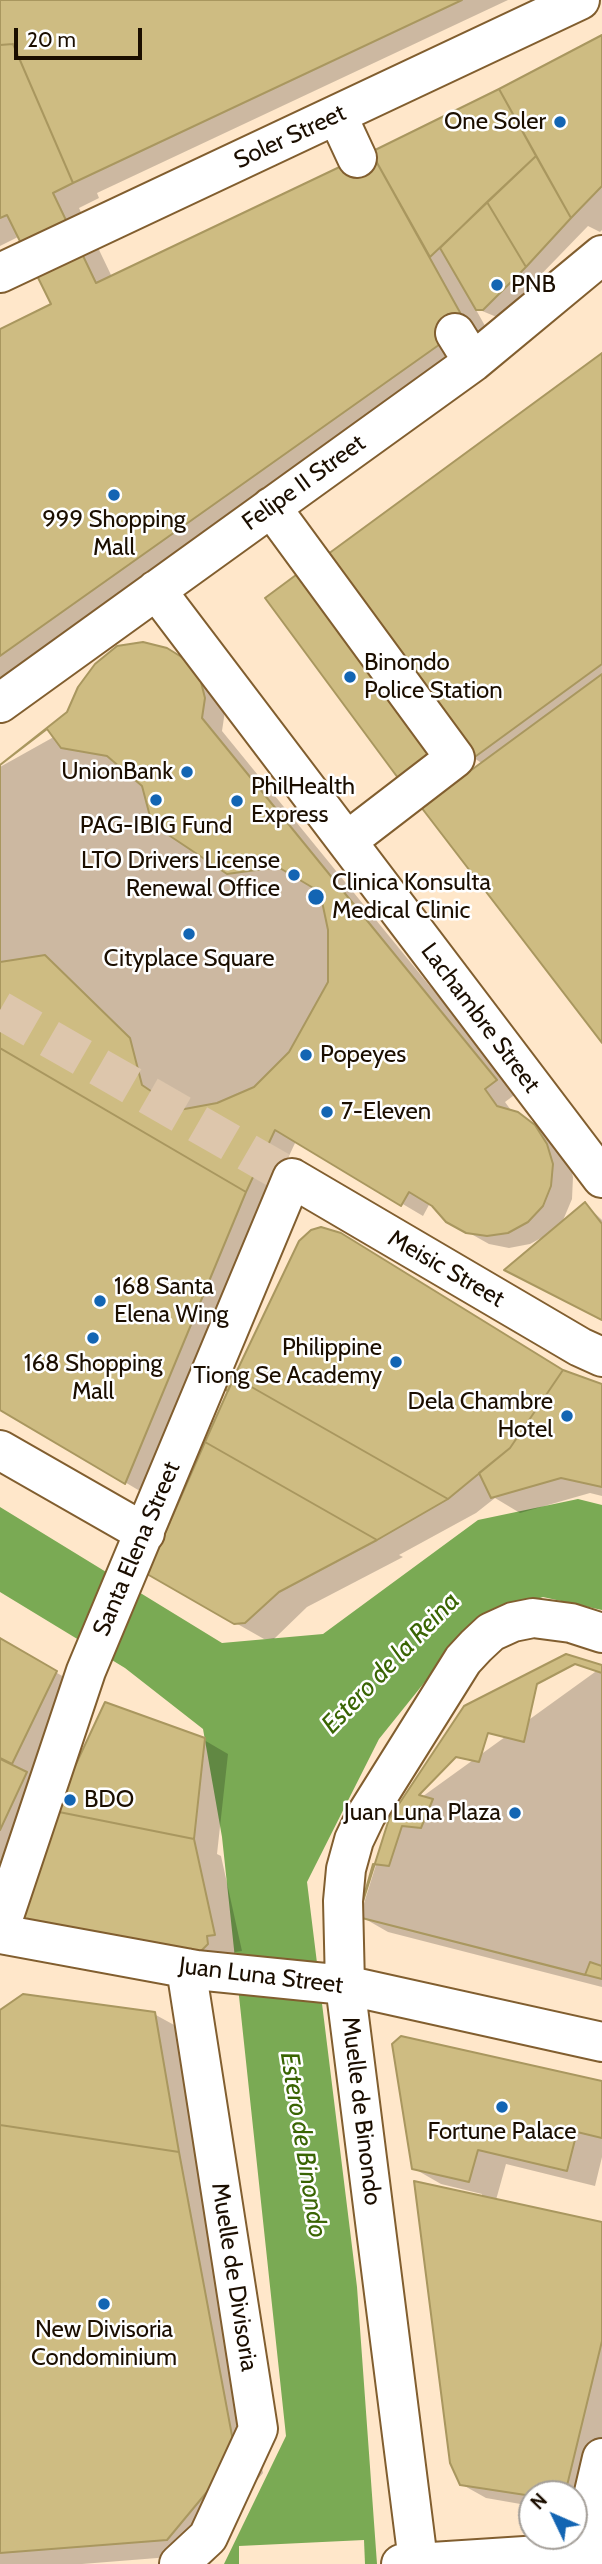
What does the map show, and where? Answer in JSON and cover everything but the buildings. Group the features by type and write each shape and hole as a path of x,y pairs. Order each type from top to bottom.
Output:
{"street":[{"name":"Soler Street","path":"0,273 580,0"},
{"path":"337,115 357,158"},
{"name":"Felipe II Street","path":"0,703 271,507 464,348 602,255"},
{"path":"271,507 456,758 347,841"},
{"name":"Lachambre Street","path":"156,590 602,1178"},
{"name":"Meisic Street","path":"292,1178 580,1347 602,1356"},
{"name":"Santa Elena Street","path":"0,1927 86,1671 292,1178"},
{"path":"0,1450 138,1547"},
{"name":"Muelle de Binondo","path":"591,2551 409,2563 338,1984 343,1884 354,1840 463,1660 491,1632 513,1622 533,1618 571,1623 602,1633"},
{"name":"Juan Luna Street","path":"0,1934 191,1969 338,1984 602,2042"},
{"name":"Muelle de Divisoria","path":"179,2564 208,2537 258,2429 191,1969"},
{"path":"591,2551 602,2458"}],"water":[{"path":"578,1499 602,1505 602,1610 543,1597 473,1622 379,1739 307,1882 357,2287 377,2564 224,2564 286,2436 222,1837 203,1729 125,1668 0,1592 0,1507 222,1643 323,1634 478,1520"}],"pier":[{"path":"364,2540 365,2564 239,2564 239,2546"}],"tunnel":[{"path":"0,1010 292,1178"}],"place":[{"name":"One Soler","path":"560,122"},
{"name":"PNB","path":"497,285"},
{"name":"999 Shopping Mall","path":"114,495"},
{"name":"Binondo Police Station","path":"350,677"},
{"name":"UnionBank","path":"187,772"},
{"name":"PAG-IBIG Fund","path":"156,800"},
{"name":"PhilHealth Express","path":"237,801"},
{"name":"LTO Drivers License Renewal Office","path":"294,875"},
{"name":"Clinica Konsulta Medical Clinic","path":"316,897"},
{"name":"Cityplace Square","path":"189,934"},
{"name":"Popeyes","path":"306,1055"},
{"name":"7-Eleven","path":"327,1112"},
{"name":"168 Santa Elena Wing","path":"100,1301"},
{"name":"168 Shopping Mall","path":"93,1338"},
{"name":"Philippine Tiong Se Academy","path":"396,1362"},
{"name":"Dela Chambre Hotel","path":"567,1416"},
{"name":"BDO","path":"70,1800"},
{"name":"Juan Luna Plaza","path":"515,1813"},
{"name":"Fortune Palace","path":"502,2107"},
{"name":"New Divisoria Condominium","path":"104,2304"}],"water label":[{"name":"Estero de la Reina","path":"391,1663"},
{"name":"Estero de Binondo","path":"303,2145"}]}
